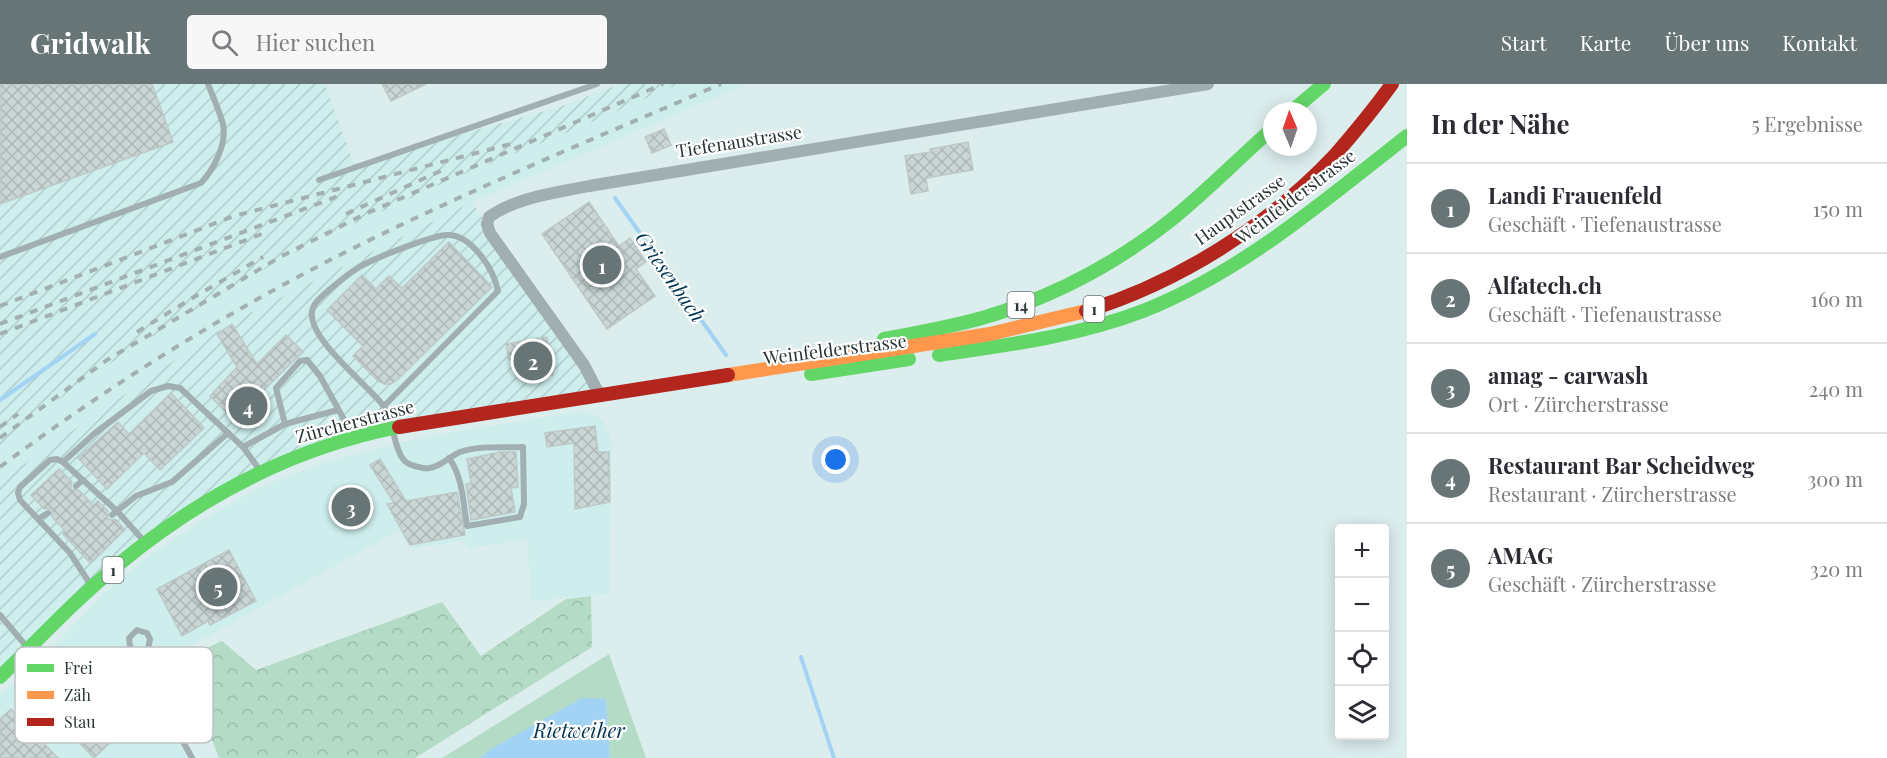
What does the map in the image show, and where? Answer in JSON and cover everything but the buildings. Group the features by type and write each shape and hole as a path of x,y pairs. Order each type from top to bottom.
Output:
{"main road":[{"path":"1303,102 1324,84"},
{"name":"Hauptstrasse","path":"720,376 990,334 1044,323 1099,307 1146,288 1190,268 1235,240 1276,210 1348,140 1392,84"},
{"name":"Weinfelderstrasse","path":"720,376 776,377 847,370 1021,343 1087,329 1143,311 1198,286 1240,260 1285,230 1407,136"},
{"name":"Weinfelderstrasse","path":"720,376 807,353 982,318 1028,303 1073,284 1124,254 1171,220 1263,137"},
{"name":"Zürcherstrasse","path":"31,647 91,588 146,543 198,506 292,458 393,428 720,376"},
{"name":"Zürcherstrasse","path":"0,677 15,663"}],"street":[{"name":"Tiefenaustrasse","path":"599,394 584,365 490,232 487,224 489,217 497,210 519,202 589,186 1208,84"}],"lane":[{"path":"0,257 201,183 211,172 220,152 223,126 208,84"},
{"path":"319,180 597,84"},
{"path":"384,406 498,291 496,282 477,251 462,238 447,235 414,244 359,267 316,302 311,314 314,327 334,354 384,406 403,459 411,465 427,469 458,453 470,449 523,447 524,504 520,517 467,526 459,476 449,458"},
{"path":"285,424 276,388 300,361 307,360 320,376 354,438"},
{"path":"63,462 95,433 151,391 168,386 180,388 243,447 262,472"},
{"path":"243,447 285,424 338,410"},
{"path":"115,513 136,496 172,482 228,433"},
{"path":"91,588 77,564 73,550 20,500 18,493 20,487 50,460 57,459 63,462 146,543"},
{"path":"76,486 83,480"},
{"path":"38,519 48,513"},
{"path":"77,564 84,557"},
{"path":"0,615 27,647"},
{"path":"132,647 129,642 136,630 147,633 150,639 148,647"},
{"path":"184,743 192,758"}],"shaded area":[{"path":"0,84 325,84 354,164 559,107 621,84 679,84 457,177 326,237 274,264 198,308 82,381 0,447"},
{"path":"679,84 747,84 472,202 240,318 205,339 0,481 0,447 81,381 198,308 326,237 457,177"},
{"path":"472,202 599,394 336,443 198,506 35,647 15,647 15,664 0,677 0,481 205,339 240,318"},
{"path":"583,411 596,415 604,422 612,440 609,594 530,601 528,540 467,548 465,540 412,549 398,531 189,647 52,647 102,595 155,551 213,513 265,485 326,462 441,434"},
{"path":"15,681 15,743 188,743 196,758 0,758 0,695"}],"green space":[{"path":"591,596 592,647 415,758 219,758 213,743 213,647 209,647 222,641 256,670 442,602 481,656 566,599"},
{"name":"Rietweiher","path":"609,654 646,758 610,758 606,699 491,749 480,758 442,758"}],"water":[{"name":"Rietweiher","path":"582,698 606,699 610,758 480,758 491,749"}],"waterway":[{"name":"Griesenbach","path":"615,198 726,355"},
{"path":"0,400 95,334"},
{"name":"Griesenbach","path":"801,657 834,758"}],"railway":[{"path":"0,438 107,360 280,257 365,214 663,84"},
{"path":"0,467 137,372 281,286 380,235 464,196 721,84"},
{"path":"0,306 234,216 511,144"},
{"path":"346,214 447,168"},
{"path":"0,324 341,195"},
{"path":"0,334 267,232"},
{"path":"137,332 263,257"},
{"path":"0,427 18,414"}],"traffic: fast":[{"path":"1303,102 1324,84"},
{"path":"939,355 1042,339 1093,327 1143,311 1179,295 1248,256 1281,233 1407,136"},
{"path":"884,339 946,327 1008,310 1033,301 1104,266 1171,220 1263,137"},
{"path":"811,374 909,359"},
{"path":"30,647 103,577 182,517 216,496 286,461 323,447 399,427"},
{"path":"0,677 15,662"}],"traffic: slow":[{"path":"728,375 990,334 1086,311"}],"traffic: jam":[{"path":"1086,311 1121,299 1188,268 1251,228 1309,181 1335,155 1392,84"},
{"path":"399,427 728,375"}],"place":[{"name":"Landi Frauenfeld","path":"602,265"},
{"name":"Alfatech.ch","path":"533,361"},
{"name":"Restaurant Bar Scheidweg","path":"248,406"},
{"name":"amag - carwash","path":"351,507"},
{"name":"AMAG","path":"218,587"}]}
